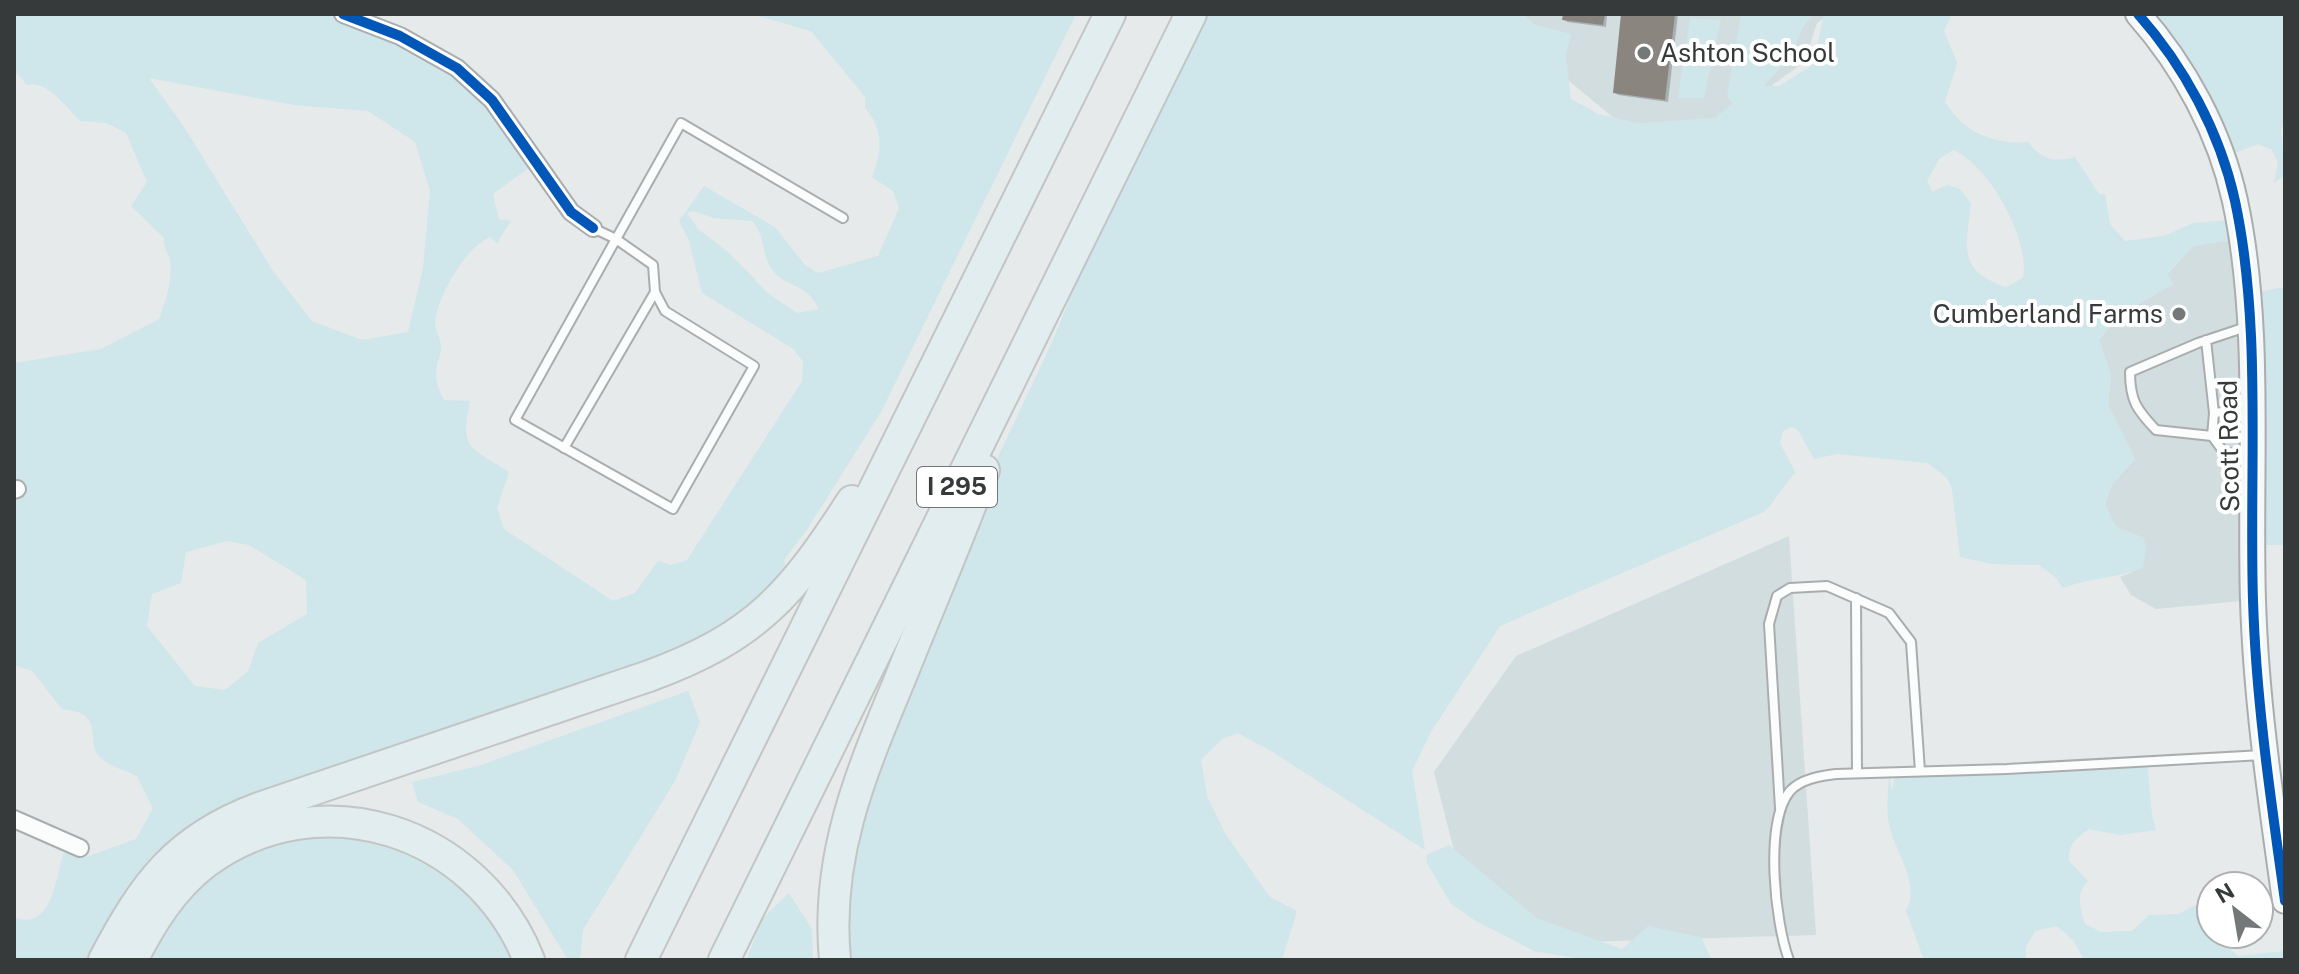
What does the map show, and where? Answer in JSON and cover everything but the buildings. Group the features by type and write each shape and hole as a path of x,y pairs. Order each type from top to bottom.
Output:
{"highway":[{"name":"I 295","path":"641,960 1110,14"},
{"name":"I 295","path":"724,960 1191,14"},
{"path":"835,960 834,888 847,817 873,745 964,524 1037,325"},
{"path":"104,960 135,905 159,872 190,845 222,824 259,808 659,672 710,650 744,629 780,599 812,561 929,382"},
{"path":"132,960 167,901 205,864 234,846 269,831 288,825 328,821 388,830 428,846 448,858 482,885 497,902 529,960"}],"street":[{"path":"344,14 400,36 457,68 492,100 571,212 593,228"},
{"name":"Scott Road","path":"2138,14 2169,52 2205,115 2221,154 2240,226 2249,326 2253,601 2265,755 2285,901"},
{"path":"14,819 80,848"}],"lane":[{"path":"593,228 616,239 653,265 655,292 665,311 754,366 673,509 515,420 616,239 681,123 843,218"},
{"path":"564,448 655,292"},
{"path":"2212,436 2156,430 2137,410 2130,390 2130,372 2206,340 2249,326"},
{"path":"2206,340 2214,413 2212,436 2223,451 2251,460"},
{"path":"2214,413 2251,409"},
{"path":"1789,960 1775,896 1780,810 1769,624 1777,596 1790,588 1827,586 1889,613 1911,642 1920,771"},
{"path":"1856,598 1857,773"},
{"path":"1780,810 1789,793 1810,779 1836,774 2265,755"}],"shaded area":[{"path":"14,14 354,14 479,83 537,162 493,194 499,219 511,221 497,243 490,237 463,261 441,300 435,323 441,349 436,370 437,383 444,400 470,401 467,439 476,451 509,472 497,508 504,529 613,601 635,593 658,561 671,565 687,560 802,381 803,361 792,348 702,293 689,241 679,221 704,186 775,227 805,265 818,273 878,256 899,208 893,191 872,177 878,159 879,141 876,124 865,108 865,97 811,31 752,14 1076,14 881,412 808,528 784,560 790,594 745,634 286,802 107,960 14,960 14,917 26,920 44,910 54,889 63,854 66,852 83,858 136,839 153,808 137,776 110,764 96,752 90,722 85,716 62,709 32,671 14,665 14,363 101,349 159,319 171,269 164,238 131,206 147,182 126,133 107,123 80,121 49,91 27,85 14,70","holes":["149,78 294,105 368,111 415,142 430,191 423,268 408,332 362,340 312,321 273,271 184,127","693,211 714,218 752,221 775,273 808,294 819,309 797,313 769,294 728,252 698,229 687,213","227,541 249,545 306,580 307,614 258,643 248,671 225,690 195,686 147,626 152,594 181,583 186,552"]},
{"path":"1195,14 1523,14 1534,24 1571,34 1566,57 1571,99 1598,114 1638,123 1715,118 1732,104 1727,95 1741,14 1814,14 1803,27 1790,57 1764,86 1779,86 1813,65 1824,14 1952,14 1944,31 1957,63 1945,102 1970,129 1992,139 2028,142 2038,153 2049,158 2061,160 2075,157 2099,194 2105,194 2110,224 2125,241 2164,236 2193,223 2231,220 2235,239 2193,246 2167,273 2173,284 2117,317 2099,340 2111,375 2108,405 2135,459 2111,486 2105,505 2116,527 2144,538 2143,568 2063,588 2055,577 2039,565 1992,564 1960,557 1952,489 1947,478 1928,463 1837,454 1814,459 1798,430 1792,427 1783,431 1780,443 1795,472 1766,511 1500,626 1431,732 1412,771 1425,850 1238,733 1222,739 1201,760 1207,796 1226,835 1270,897 1297,911 1282,960 838,960 838,866 965,527 1053,340 1125,161","holes":["1953,150 1967,158 1993,187 2014,225 2020,244 2024,262 2023,278 2006,287 1979,273 1968,256 1971,203 1960,189 1947,185 1932,192 1927,181 1939,159"]},
{"path":"1488,14 1831,14 1817,23 1804,62 1745,105 1703,125 1638,138"},
{"path":"2138,14 2285,14 2285,118 2281,130 2285,175 2274,183 2278,162 2272,150 2258,144 2233,154"},
{"path":"1690,18 1721,20 1704,98 1678,98"},
{"path":"2235,239 2251,600 2156,609 2131,595 2120,577 2142,568 2144,538 2116,527 2105,505 2111,486 2135,459 2108,405 2111,375 2099,340 2117,317 2173,284 2167,274 2193,246"},
{"path":"2285,287 2285,545 2253,545 2247,294"},
{"path":"1789,536 1816,935 1582,942 1464,890 1434,772 1516,656"},
{"path":"688,691 700,722 675,781 583,930 580,960 568,960 513,870 458,819 418,802 412,782 478,766"},
{"path":"2147,762 2156,830 2120,835 2089,829 2071,846 2069,861 2088,881 2080,896 2085,924 2101,932 2132,931 2149,915 2178,914 2195,906 2195,950 2231,950 2238,956 2285,951 2285,960 2084,960 2073,940 2057,926 2035,931 2026,947 2026,960 1924,960 1906,911 1910,900 1908,876 1890,829 1887,801 1889,772 1893,772 1890,780 1892,791 1895,776 1914,771"},
{"path":"306,824 427,846 529,960 137,960 185,888"},
{"path":"1449,845 1537,918 1622,949 1648,926 1701,937 1712,960 1587,960 1534,951 1476,921 1451,904 1427,863 1426,855"},
{"path":"789,893 812,929 813,960 746,960 763,918"}],"cycle path":[{"path":"343,14 400,36 457,68 492,100 571,212 593,228"},
{"path":"2138,14 2185,78 2210,125 2235,201 2243,249 2252,348 2252,551 2257,676 2285,901"}],"place":[{"name":"Ashton School","path":"1644,53"},
{"name":"Cumberland Farms","path":"2179,314"}]}
